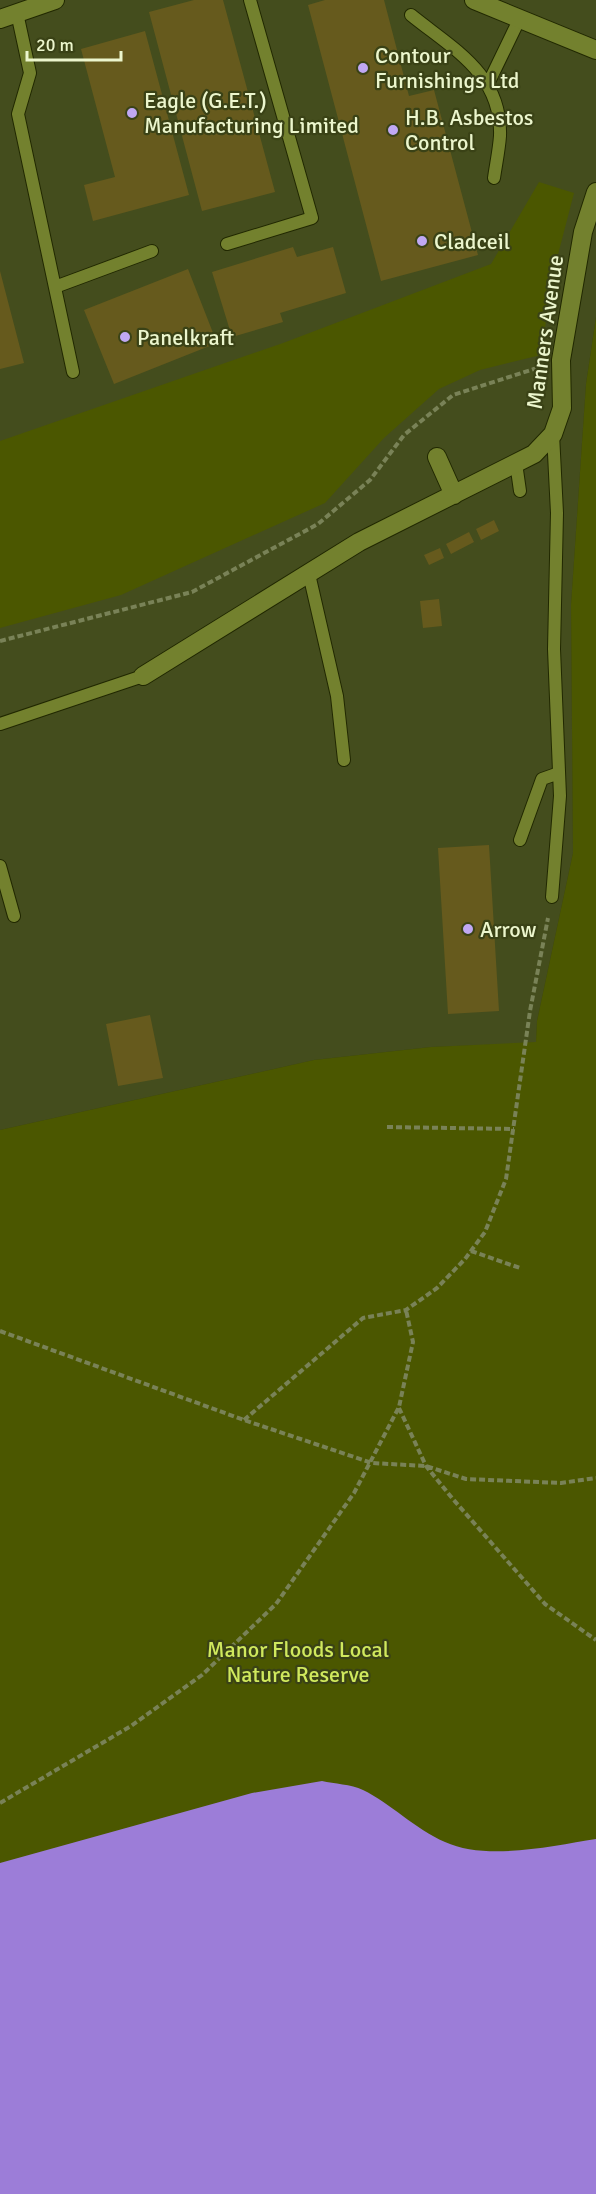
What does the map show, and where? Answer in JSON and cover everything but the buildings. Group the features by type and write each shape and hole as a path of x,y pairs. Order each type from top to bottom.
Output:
{"street":[{"path":"8,16 55,0"},
{"path":"474,0 512,11 596,50"},
{"name":"Manners Avenue","path":"143,676 359,542 534,454 553,434 562,408 561,360 583,232 596,192"},
{"path":"437,457 454,495"}],"lane":[{"path":"227,244 312,218 250,0"},
{"path":"488,84 512,11"},
{"path":"411,15 476,67 488,84 497,107 500,136 494,178"},
{"path":"8,16 30,73 18,114 73,372"},
{"path":"55,287 152,251"},
{"path":"552,897 558,848 559,773 554,649 557,513 553,434"},
{"path":"516,463 520,491"},
{"path":"309,574 337,696 344,760"},
{"path":"0,724 143,676"},
{"path":"520,840 542,779 559,773"},
{"path":"0,866 14,916"}],"path":[{"path":"0,641 192,592 318,524 370,480 404,435 453,395 561,360"},
{"path":"244,1420 363,1318 406,1310 437,1288 485,1232 506,1179 530,1011 552,897"},
{"path":"387,1127 514,1129"},
{"path":"471,1251 520,1268"},
{"path":"0,1803 131,1726 202,1675 276,1604 354,1493 372,1463 399,1407 413,1342 406,1310"},
{"path":"1,1332 244,1420 372,1463 426,1466 466,1479 561,1482 596,1478"},
{"path":"399,1407 426,1466 545,1604 596,1640"}],"shaded area":[{"path":"0,0 596,0 596,317 586,384 571,605 573,853 537,1021 536,1043 431,1047 314,1060 0,1130"},
{"path":"322,1781 363,1790 434,1837 461,1848 480,1851 519,1850 596,1839 596,2194 0,2194 0,1863 252,1793"}],"green space":[{"path":"539,182 574,193 553,274 541,355 480,370 439,389 384,438 325,503 121,595 0,628 0,441 283,343 491,264"},
{"name":"Manor Floods Local Nature Reserve","path":"596,317 596,2194 0,2194 0,1130 314,1060 431,1047 536,1042 537,1021 573,853 571,605 586,384"}],"place":[{"name":"Contour Furnishings Ltd","path":"363,68"},
{"name":"Eagle (G.E.T.) Manufacturing Limited","path":"132,113"},
{"name":"H.B. Asbestos Control","path":"393,130"},
{"name":"Cladceil","path":"422,241"},
{"name":"Panelkraft","path":"125,337"},
{"name":"Arrow","path":"468,929"}]}
